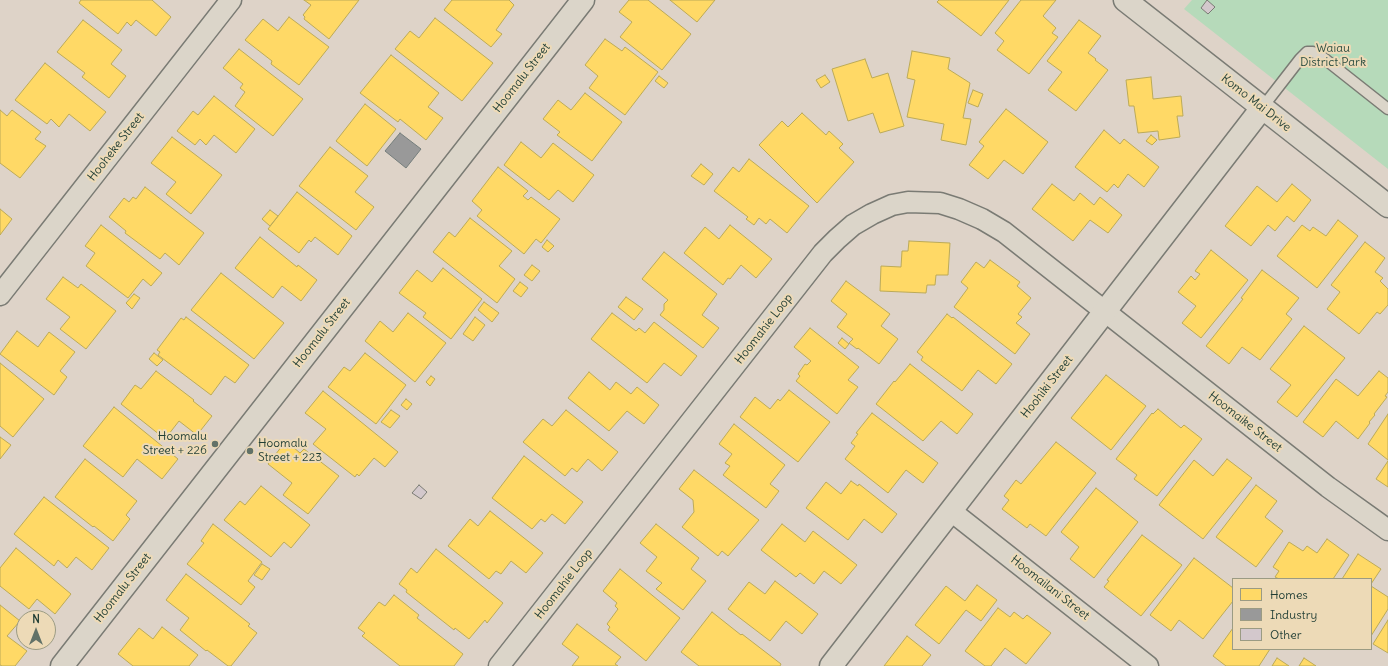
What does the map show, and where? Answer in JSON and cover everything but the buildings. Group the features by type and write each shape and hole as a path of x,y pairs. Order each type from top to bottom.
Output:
{"street":[{"name":"Hooheke Street","path":"0,295 231,0"},
{"name":"Hoomalu Street","path":"62,666 583,0"},
{"name":"Komo Mai Drive","path":"1125,0 1388,206"},
{"name":"Hoohiki Street","path":"831,666 1262,108"},
{"name":"Hoomahie Loop","path":"499,666 823,253 853,225 892,205 908,202 940,203 959,209 982,219 1004,232 1105,312"},
{"name":"Hoomaike Street","path":"1105,312 1328,487 1388,530"},
{"name":"Hoomailani Street","path":"951,511 1148,666"}],"lane":[{"path":"1262,108 1300,59 1307,52 1313,52 1321,56 1388,109"}],"green space":[{"name":"Waiau District Park","path":"1192,0 1388,0 1388,169 1184,9"}],"place":[{"name":"Hoomalu Street + 226","path":"215,444"},
{"name":"Hoomalu Street + 223","path":"250,451"}]}
